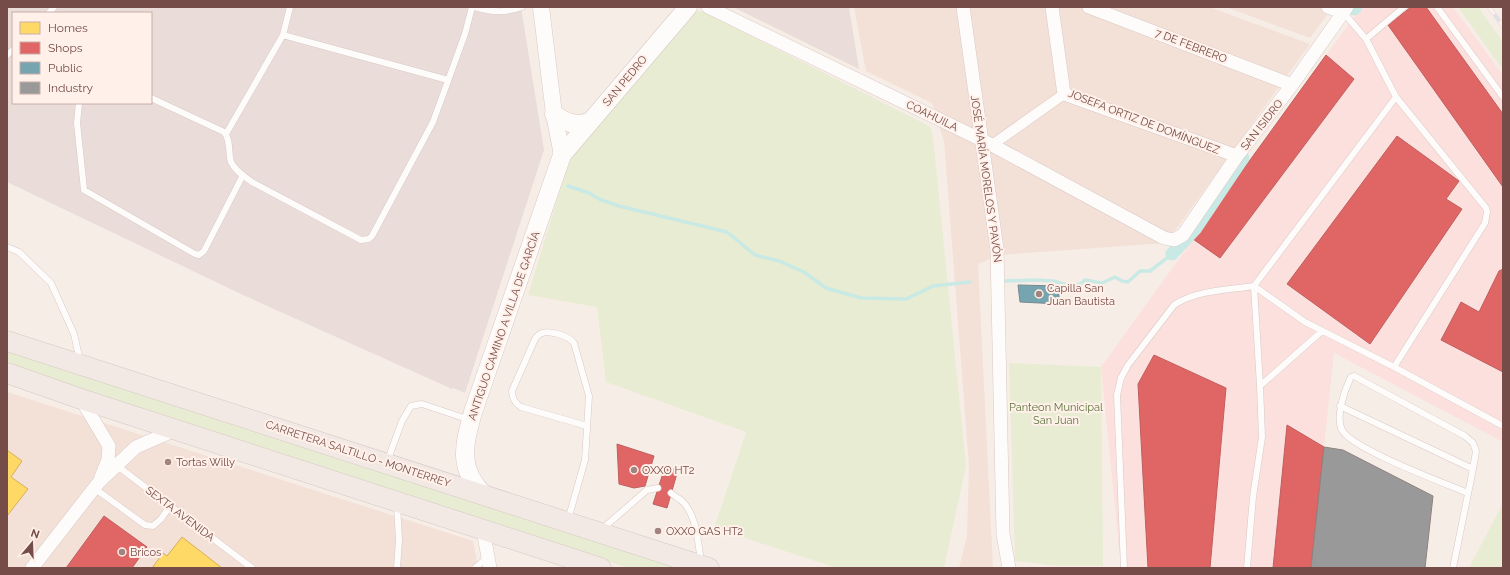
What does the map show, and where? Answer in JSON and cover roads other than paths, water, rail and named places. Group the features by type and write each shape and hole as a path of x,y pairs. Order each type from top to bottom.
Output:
{"main road":[{"name":"SAN PEDRO","path":"562,155 688,7"},
{"path":"554,114 568,123 578,125 591,121"},
{"name":"ANTIGUO CAMINO A VILLA DE GARCÍA","path":"484,495 473,483 466,464 464,451 471,420 562,155"},
{"name":"CARRETERA SALTILLO - MONTERREY","path":"7,340 706,567"},
{"path":"7,373 175,430 601,568"}],"street":[{"path":"542,7 554,114 562,155"},
{"name":"COAHUILA","path":"708,7 986,143 1164,238 1174,240"},
{"name":"JOSÉ MARÍA MORELOS Y PAVÓN","path":"963,7 986,143 997,249 1003,534 1009,568"},
{"name":"JOSEFA ORTIZ DE DOMÍNGUEZ","path":"1052,7 1064,94 1237,156"},
{"name":"7 DE FEBRERO","path":"1089,7 1292,85"},
{"path":"1328,7 1345,10"},
{"name":"SAN ISIDRO","path":"1174,240 1183,235 1237,156 1292,85 1345,10"},
{"path":"986,143 1064,94"},
{"path":"81,399 109,446 112,463"},
{"path":"32,568 112,463 136,447 175,430"},
{"path":"483,530 489,563"}],"lane":[{"path":"226,134 283,35 290,7"},
{"path":"152,98 222,130 226,134 231,162 238,171 252,182 361,240 369,239 433,122 465,34 472,7"},
{"path":"475,7 489,11 503,12 513,8 522,7"},
{"path":"1366,39 1404,7"},
{"path":"1437,7 1503,96"},
{"path":"1345,10 1366,39 1396,97 1488,212 1485,222 1394,367"},
{"path":"283,35 448,80"},
{"path":"1247,568 1253,497 1262,437 1254,286 1396,97"},
{"path":"79,104 77,123 84,190 194,254 199,255 204,251 243,175"},
{"path":"7,247 18,252 51,283 74,334 80,364"},
{"path":"1124,568 1117,395 1120,378 1128,365 1174,305 1184,298 1254,286 1305,322 1394,367 1503,426"},
{"path":"1260,386 1322,331"},
{"path":"568,522 585,460 589,396 574,342 560,334 540,334 535,339 512,391 512,397 521,408 587,426"},
{"path":"1453,568 1473,469 1476,451 1473,443 1465,436 1354,376 1350,378 1340,406 1341,429 1347,436 1366,450 1468,493"},
{"path":"387,463 402,421 411,406 422,404 471,420"},
{"path":"1340,406 1473,469"},
{"name":"SEXTA AVENIDA","path":"112,463 252,568"},
{"path":"96,485 145,525 153,526 170,506"},
{"path":"599,532 648,490 658,488"},
{"path":"671,493 682,501 689,511 706,567"},
{"path":"397,501 399,540 397,568"},
{"path":"475,568 489,563"}],"waterway":[{"path":"1172,254 1196,228 1243,158"},
{"path":"568,186 619,206 727,232 755,255 779,261 804,272 826,288 861,298 906,299 933,286 970,282"},
{"path":"1005,281 1053,281 1071,286 1080,284 1085,280 1102,283 1115,277 1122,281 1128,282 1140,271 1150,271 1172,254"}],"railway":[{"path":"1489,7 1503,26"}],"place":[{"name":"Capilla San Juan Bautista","path":"1039,294"},
{"name":"Tortas Willy","path":"168,462"},
{"name":"OXXO HT2","path":"634,470"},
{"name":"OXXO GAS HT2","path":"658,531"},
{"name":"Bricos","path":"122,552"}],"park label":[{"name":"Panteon Municipal San Juan","path":"1056,413"}]}
